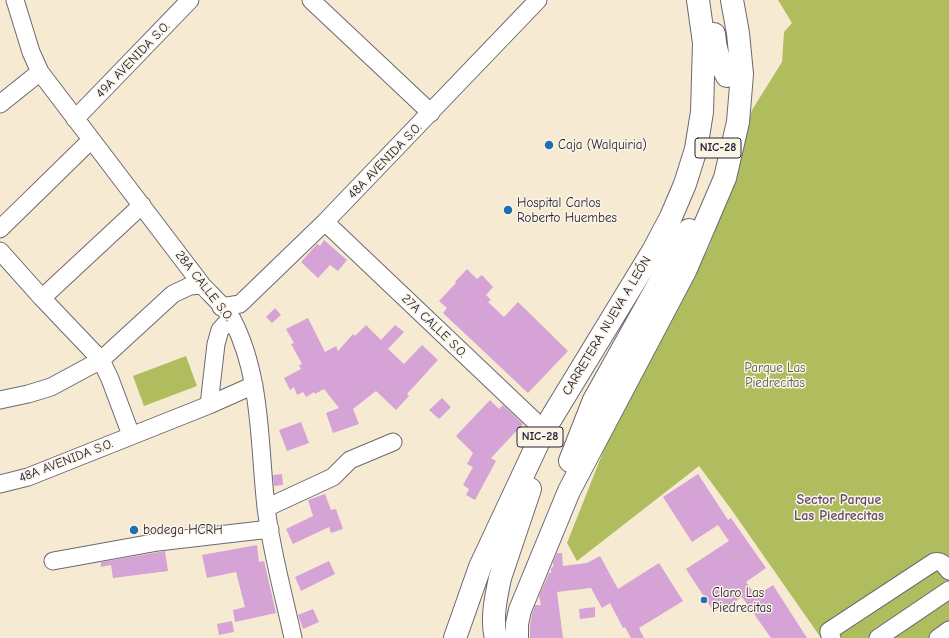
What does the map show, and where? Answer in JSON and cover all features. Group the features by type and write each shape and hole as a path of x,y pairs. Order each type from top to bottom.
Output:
{"highway":[{"name":"CARRETERA NUEVA A LEÓN","path":"455,638 480,567 544,430 653,251 671,217 685,184 696,148 702,112 704,43 698,0"},
{"path":"711,0 715,49 719,61 727,76"},
{"name":"CARRETERA NUEVA A LEÓN","path":"504,638 543,530 594,400 688,231 704,195 717,154 724,115 727,76 726,41 721,0"},
{"path":"517,638 517,624 520,610 569,491 686,269 724,178 738,122 742,74 738,33 732,0"},
{"path":"496,638 494,633 494,609 500,578 528,493 542,460 653,251"}],"street":[{"name":"28A CALLE S.O.","path":"15,0 31,52 40,72 202,285 226,312 243,344 254,385 260,425 266,508 293,638"},
{"name":"49A AVENIDA S.O.","path":"75,119 190,0"},
{"path":"311,0 431,113"},
{"name":"48A AVENIDA S.O.","path":"226,312 240,304 325,222 538,0"},
{"path":"0,104 40,72"},
{"path":"0,229 91,140"},
{"path":"42,298 142,205"},
{"name":"27A CALLE S.O.","path":"325,222 544,430"},
{"path":"0,251 42,298 102,360 131,435"},
{"path":"0,400 51,387 102,360 173,294 190,286 202,285"},
{"path":"209,405 216,344 226,312"},
{"name":"48A AVENIDA S.O.","path":"0,484 28,477 209,405 254,385"},
{"path":"266,508 333,477 350,460 393,442"},
{"path":"53,560 158,542 270,529"},
{"path":"832,638 829,631 934,562 938,561 943,563 949,572"},
{"path":"878,638 949,590"},
{"path":"938,638 949,630"}],"green space":[{"name":"Parque Las Piedrecitas","path":"778,0 949,0 949,638 821,638 731,509 699,466 577,561 567,543 609,437 708,249 739,169 743,140 752,110 782,62 784,32 792,23"},
{"path":"186,356 197,386 144,406 133,376"}],"building":[{"path":"324,240 347,260 338,271 330,265 318,278 301,262 317,244 320,246"},
{"path":"467,269 477,279 482,275 493,287 486,295 491,300 488,302 504,317 518,302 568,351 528,393 443,313 447,308 439,301"},
{"path":"275,308 281,315 272,323 266,317"},
{"path":"308,318 325,352 336,346 338,351 353,334 355,336 366,325 381,340 395,325 404,332 388,349 404,364 422,345 438,360 407,394 409,396 396,410 376,391 353,409 359,424 333,433 326,413 339,408 324,389 315,394 314,392 306,397 303,392 297,395 294,387 290,390 284,378 301,369 299,365 302,364 291,344 294,343 286,329"},
{"path":"442,398 451,407 439,419 429,410"},
{"path":"490,400 499,409 503,405 523,424 491,458 496,461 475,500 466,495 469,489 463,485 473,467 467,464 473,453 456,436"},
{"path":"301,422 309,443 287,451 279,430"},
{"path":"282,474 283,485 274,486 273,475"},
{"path":"698,474 728,520 731,518 766,568 746,582 756,596 773,585 807,638 771,638 742,597 721,612 719,609 714,612 686,569 729,541 718,525 692,542 663,497"},
{"path":"325,494 331,510 336,509 343,529 331,533 329,527 293,544 286,529 313,516 308,500"},
{"path":"257,545 259,562 264,561 276,613 235,622 233,610 245,607 236,572 207,578 202,555"},
{"path":"165,551 168,571 113,578 111,565 101,567 101,562"},
{"path":"557,553 562,553 563,566 587,563 600,556 618,589 659,563 683,601 639,628 644,638 631,638 625,627 623,628 610,603 602,608 591,588 557,592 563,638 530,638 532,614 535,605 541,605 539,596 549,573 551,573 551,568 553,567 553,562"},
{"path":"329,561 335,574 301,591 295,577"},
{"path":"595,607 595,617 580,619 579,609"},
{"path":"313,609 319,622 303,629 298,615"},
{"path":"232,621 234,632 219,635 217,624"}],"place":[{"name":"Caja (Walquiria)","path":"549,145"},
{"name":"Hospital Carlos Roberto Huembes","path":"508,210"},
{"name":"bodega HCRH","path":"134,530"},
{"name":"Claro Las Piedrecitas","path":"704,600"}],"district":[{"name":"Sector Parque Las Piedrecitas","path":"839,508"}]}
